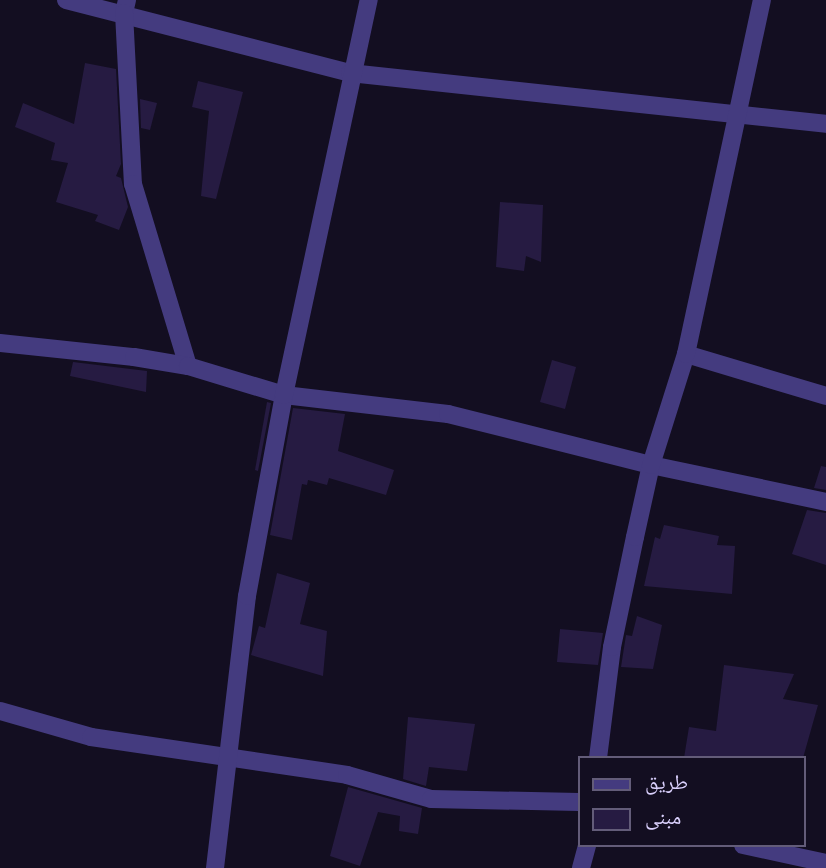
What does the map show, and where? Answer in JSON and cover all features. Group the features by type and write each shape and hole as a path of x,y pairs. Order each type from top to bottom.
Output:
{"street":[{"path":"66,0 126,6 350,73 826,124"},
{"path":"215,868 230,760 247,596 284,395 350,73 369,0"},
{"path":"598,756 612,647 651,465 686,354 740,114 762,0"},
{"path":"126,6 133,184 188,366"},
{"path":"0,343 188,366 284,395 447,414 651,465 826,502"},
{"path":"686,354 826,396"},
{"path":"0,711 91,737 230,760 347,775 431,799 578,802"},
{"path":"581,868 586,847"},
{"path":"752,847 826,863"}],"building":[{"path":"85,63 116,69 121,164 116,176 121,178 128,207 119,230 95,221 98,215 56,202 68,163 51,160 55,143 15,127 23,103 74,124"},
{"path":"198,81 243,92 216,199 201,196 209,111 192,107"},
{"path":"140,99 157,103 150,130 141,128"},
{"path":"500,202 543,205 541,262 526,256 524,271 496,267"},
{"path":"552,360 576,367 565,409 540,402"},
{"path":"73,362 147,371 146,392 70,376"},
{"path":"267,402 271,403 258,471 255,470"},
{"path":"293,408 345,414 338,451 394,470 386,495 329,478 327,485 308,480 307,485 302,484 292,540 270,535"},
{"path":"821,466 826,467 826,490 814,488"},
{"path":"807,510 826,513 826,565 792,554"},
{"path":"664,525 719,536 717,545 735,546 732,594 644,586 655,537 660,539"},
{"path":"277,573 310,583 300,624 327,631 323,676 251,655 259,626 265,628"},
{"path":"637,616 662,625 653,669 621,667 626,635 632,636"},
{"path":"560,629 603,633 598,665 557,662"},
{"path":"724,665 794,674 783,699 818,705 804,756 684,756 689,727 716,731"},
{"path":"408,717 475,724 467,771 429,767 426,786 403,779"},
{"path":"348,787 422,808 418,834 399,831 400,816 378,812 360,866 330,856"}]}
